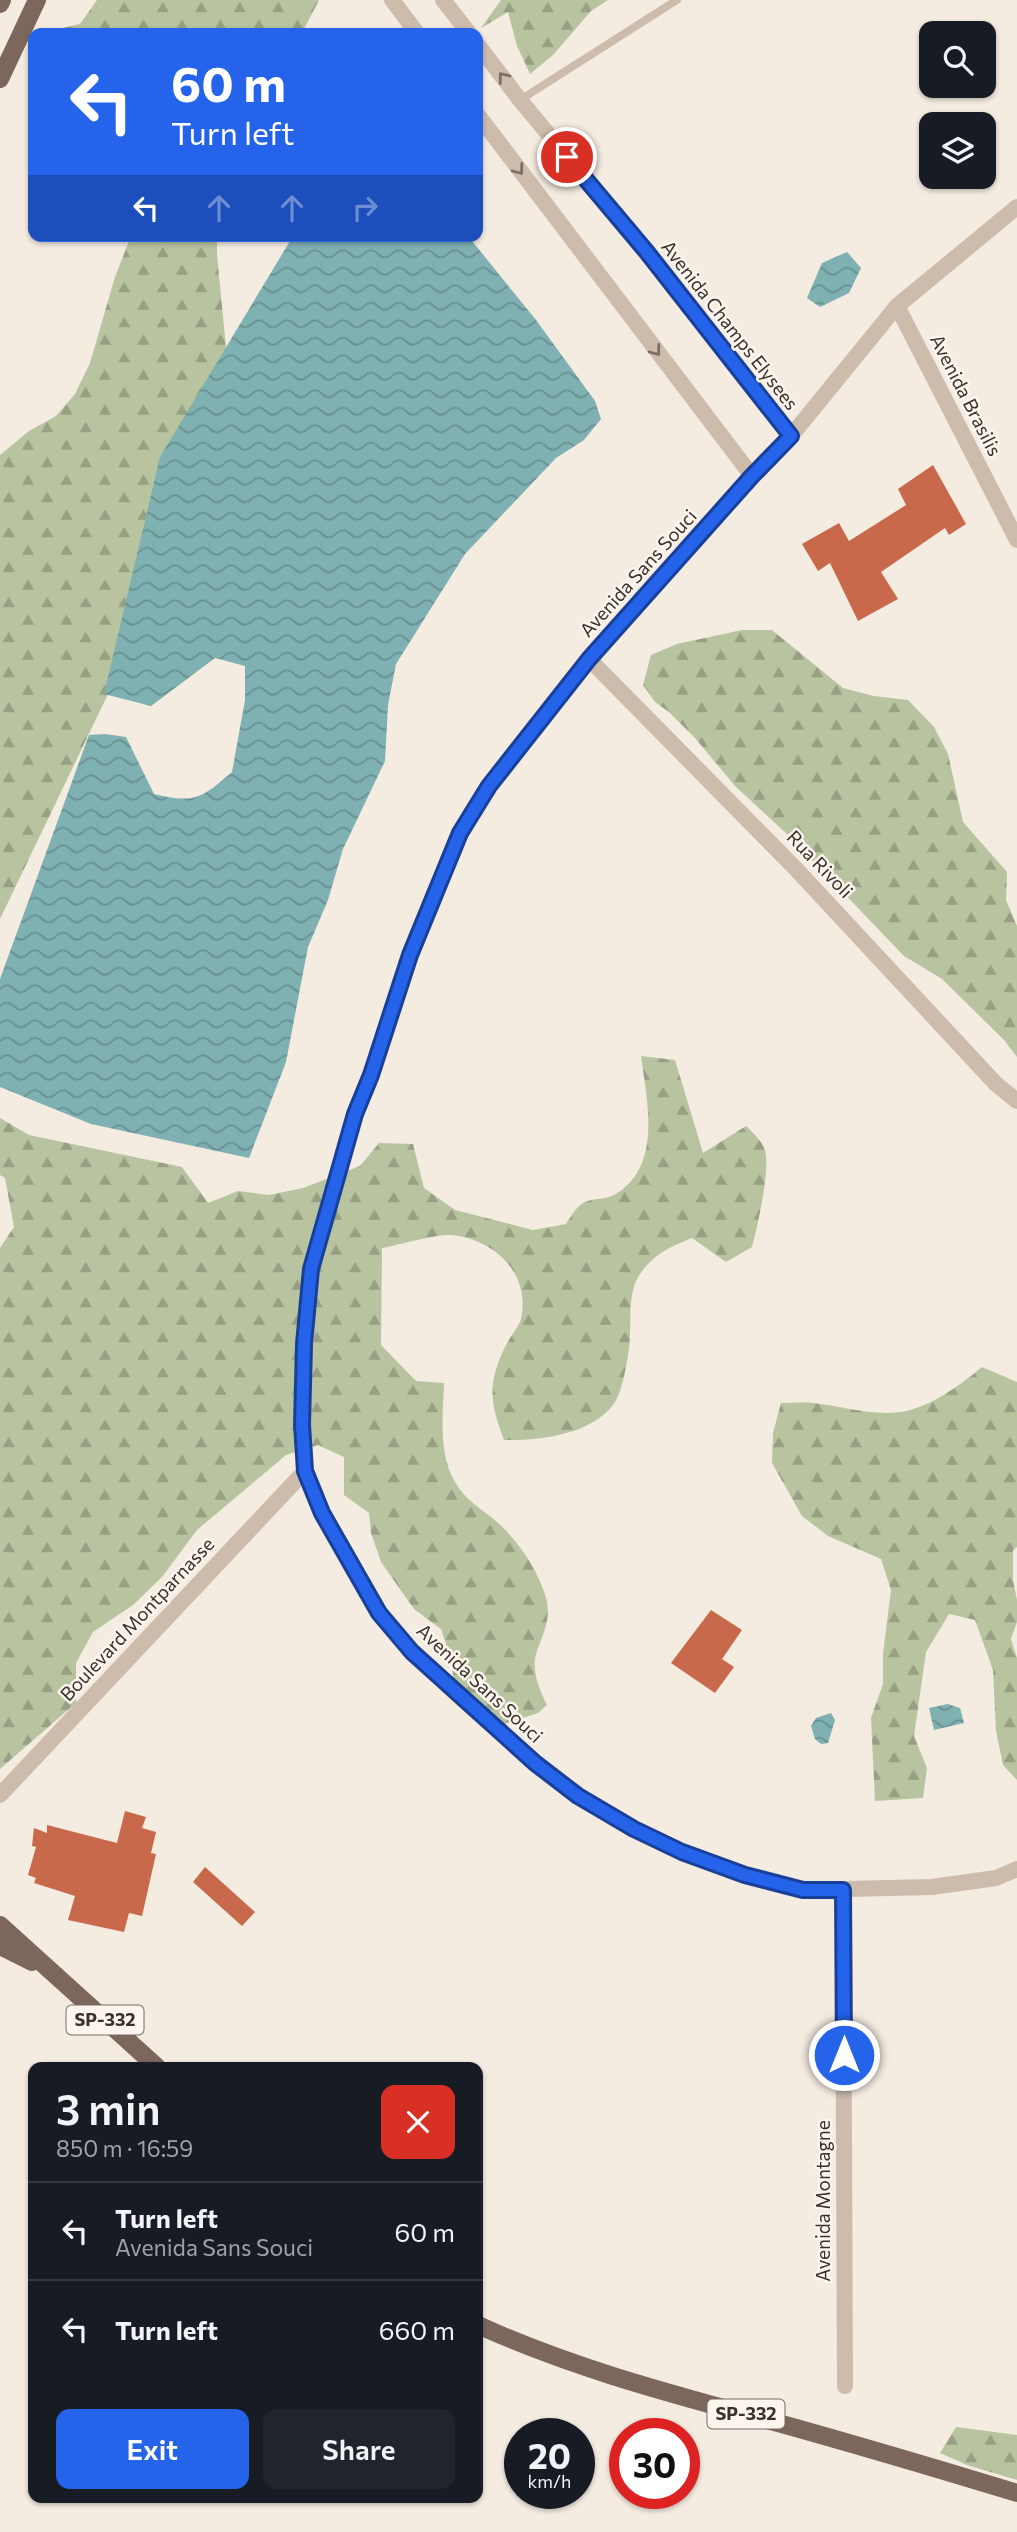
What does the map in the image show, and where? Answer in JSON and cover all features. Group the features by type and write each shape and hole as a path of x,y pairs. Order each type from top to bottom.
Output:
{"main road":[{"path":"0,79 37,0"},
{"name":"SP-332","path":"0,1925 151,2062"},
{"name":"SP-332","path":"0,1946 54,1974"},
{"name":"SP-332","path":"483,2327 519,2344 633,2383 861,2446 1017,2493"}],"street":[{"path":"392,0 413,28"},
{"path":"443,0 465,28"},
{"name":"Avenida Champs Elysees","path":"483,52 646,251 791,436"},
{"path":"483,122 752,476"},
{"name":"Avenida Sans Souci","path":"1017,207 897,306 791,436 589,659 489,786 460,833 410,955 371,1075 355,1114 311,1269 302,1396 305,1471 322,1513 379,1613 412,1652 535,1763 578,1796 634,1829 682,1852 745,1875 803,1890 932,1887 996,1878 1017,1869"},
{"name":"Avenida Brasilis","path":"897,306 1017,540"},
{"name":"Rua Rivoli","path":"589,659 796,869 996,1084 1017,1101"},
{"name":"Boulevard Montparnasse","path":"0,1795 305,1471"},
{"name":"Avenida Montagne","path":"843,1890 845,2386"}],"lane":[{"path":"520,100 677,0"}],"green space":[{"path":"97,0 319,0 305,28 63,28 80,24"},
{"path":"501,0 608,0 591,11 553,55 530,74 517,46 508,12 481,28"},
{"path":"129,242 217,242 227,358 206,490 0,919 0,455 29,431 56,416 75,394 90,363 115,277"},
{"path":"742,630 772,630 843,688 874,696 908,700 934,727 948,754 963,822 1007,872 1006,900 1017,926 1017,1057 1004,1040 942,979 904,956 788,835 735,786 695,738 655,702 643,685 651,655 677,644"},
{"path":"641,1056 675,1060 703,1153 746,1126 754,1133 763,1145 766,1156 765,1181 752,1247 726,1262 692,1238 663,1252 640,1274 632,1296 623,1382 617,1399 603,1415 577,1430 563,1434 504,1440 492,1394 499,1360 521,1319 523,1302 515,1273 495,1251 467,1238 444,1235 382,1248 381,1345 416,1381 444,1383 444,1447 455,1482 474,1504 513,1538 533,1567 543,1588 548,1613 536,1654 535,1673 547,1705 538,1713 504,1724 477,1712 455,1690 451,1659 441,1629 414,1609 381,1562 371,1533 369,1513 344,1495 344,1457 318,1445 286,1455 197,1530 162,1577 133,1605 93,1632 76,1663 76,1703 0,1769 0,1248 14,1227 5,1178 0,1175 0,1118 29,1135 182,1167 208,1203 238,1191 269,1195 303,1188 360,1166 379,1143 413,1144 424,1188 455,1210 533,1230 566,1224 580,1205 614,1195 629,1183 640,1168 646,1151 648,1132"},
{"path":"982,1367 1017,1382 1017,1547 1013,1550 1013,1580 1017,1622 1011,1639 1017,1658 1017,1780 1003,1765 996,1731 993,1670 975,1620 949,1614 926,1652 914,1736 927,1768 923,1798 875,1801 871,1718 883,1684 883,1654 891,1590 881,1559 828,1536 802,1516 772,1463 773,1433 781,1403 813,1403 868,1412 901,1412 934,1401"},
{"path":"956,2427 1017,2435 1017,2480 967,2465 940,2453"}],"water":[{"path":"289,242 473,242 536,320 595,401 601,419 584,440 556,458 465,554 396,664 388,705 385,761 343,849 328,900 308,947 286,1062 249,1158 91,1124 0,1087 0,979 89,735 126,737 154,794 179,798 197,796 213,788 232,772 245,700 245,666 215,658 151,706 104,694 160,457"},
{"path":"847,252 861,268 849,293 820,307 807,298 822,263"},
{"path":"948,1704 960,1708 964,1723 934,1730 929,1708"},
{"path":"831,1713 835,1720 828,1743 821,1744 815,1739 811,1726 816,1718"}],"building":[{"path":"933,465 966,524 949,535 945,528 881,572 898,599 858,621 830,563 818,571 802,544 839,523 849,541 906,505 898,489"},
{"path":"711,1610 742,1630 722,1659 734,1667 715,1693 671,1663"},
{"path":"125,1811 146,1817 142,1828 156,1832 151,1853 156,1854 142,1916 129,1913 124,1932 68,1920 75,1896 34,1883 36,1878 28,1875 36,1847 32,1846 34,1828 47,1833 47,1825 117,1843"},
{"path":"205,1867 255,1912 242,1926 193,1882"}],"route":[{"path":"567,157 646,251 791,436 589,659 489,786 460,833 410,955 371,1075 355,1114 311,1269 302,1396 305,1471 322,1513 379,1613 412,1652 535,1763 578,1796 634,1829 682,1852 745,1875 803,1890 843,1890 844,2055"}]}
